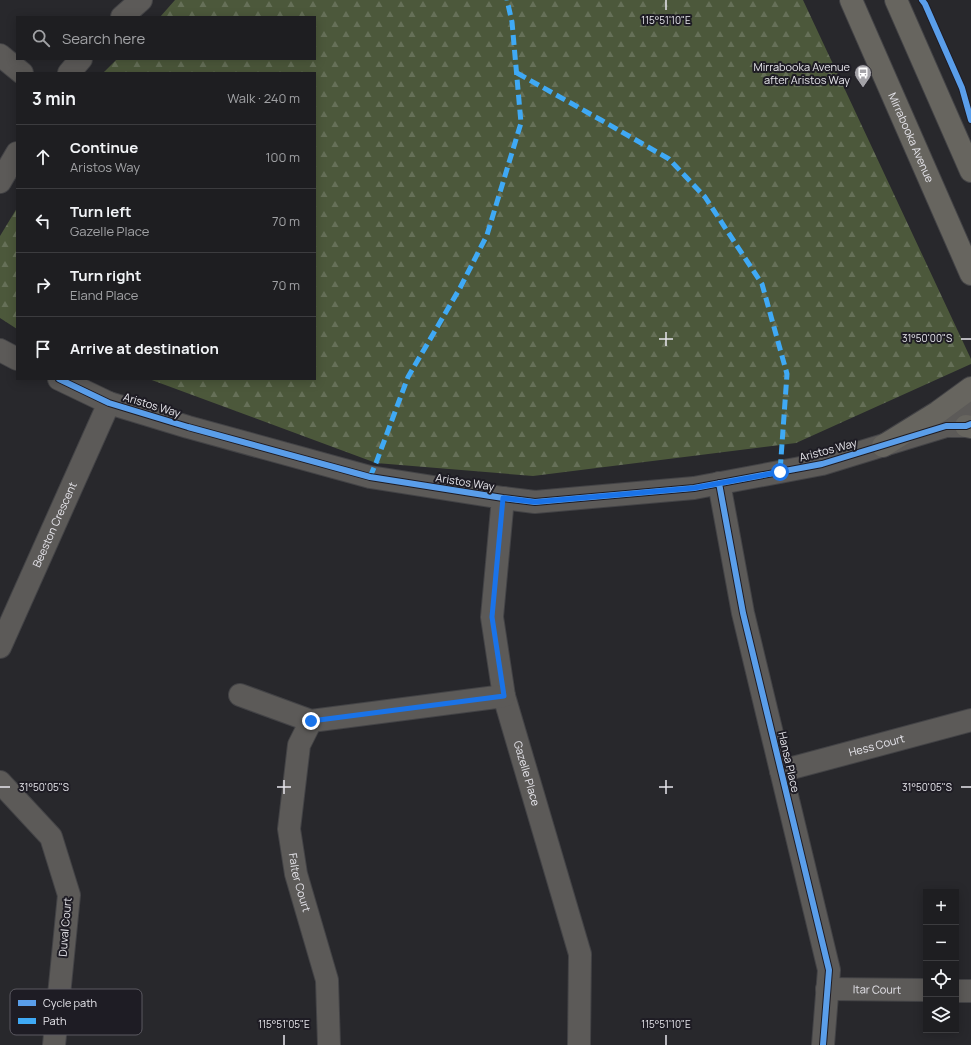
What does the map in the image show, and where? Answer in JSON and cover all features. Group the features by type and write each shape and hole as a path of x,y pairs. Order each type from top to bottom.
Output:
{"main road":[{"name":"Mirrabooka Avenue","path":"851,0 971,274"},
{"path":"896,0 971,171"},
{"path":"883,446 938,412 971,388"}],"street":[{"path":"123,16 141,0"},
{"path":"0,55 21,72"},
{"path":"70,72 80,60"},
{"path":"0,182 16,155"},
{"path":"0,350 16,358"},
{"name":"Aristos Way","path":"61,380 109,403 188,427 370,477 535,502 694,488 822,464 965,422"},
{"name":"Beeston Crescent","path":"0,647 109,403"},
{"name":"Hansa Place","path":"719,483 744,613 829,970 822,1045"},
{"name":"Gazelle Place","path":"503,498 492,617 504,696 580,954 579,1045"},
{"path":"240,695 311,721 504,696"},
{"name":"Hess Court","path":"781,771 971,720"},
{"name":"Falter Court","path":"311,721 299,744 289,829 296,874 327,980 329,1045"},
{"name":"Duval Court","path":"0,782 51,836 69,895 60,989"},
{"name":"Itar Court","path":"827,989 923,990"},
{"path":"959,991 971,991"},
{"name":"Duval Court","path":"54,1045 55,1035"}],"green space":[{"path":"175,0 803,0 971,359 971,364 796,443 533,476 376,463 152,380 316,380 316,72 104,72 116,60 316,60 316,16 161,16"},
{"path":"16,210 16,328 0,318 0,236"}],"marked path":[{"path":"370,477 408,377 460,288 487,235 521,123 512,22 507,0"},
{"path":"517,73 669,159 705,197 762,284 787,374 780,472"}],"cycle path":[{"path":"922,0 962,88 971,120"},
{"path":"61,380 109,403 188,427 370,477 535,502 694,488 822,464 946,426 966,426 971,424"},
{"path":"719,483 743,613 829,970 823,1045"}],"place":[{"name":"Mirrabooka Avenue after Aristos Way","path":"863,88"}],"route":[{"path":"311,721 504,696 492,617 503,498 535,502 694,488 780,472"}]}
